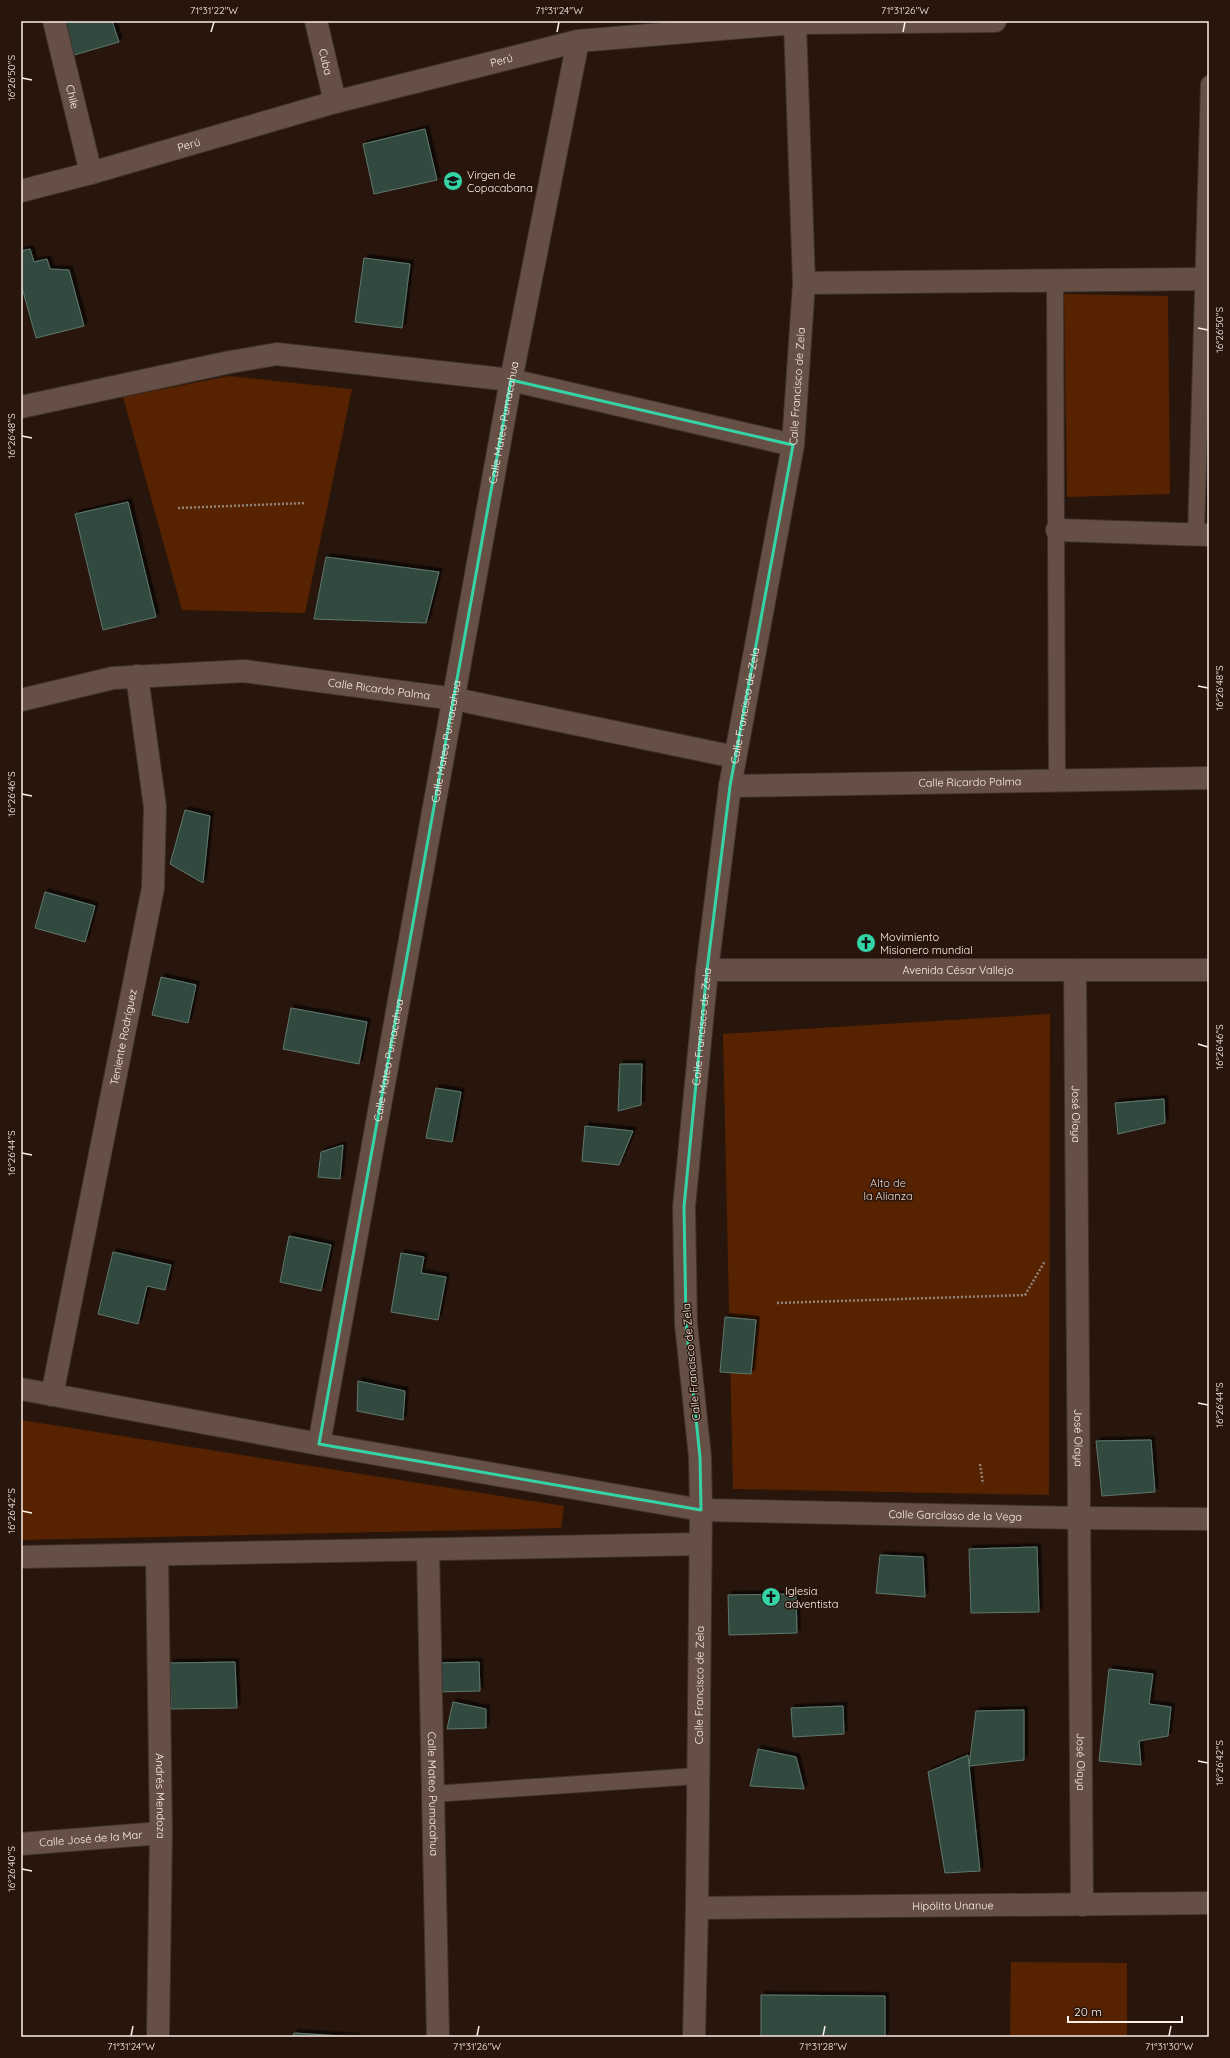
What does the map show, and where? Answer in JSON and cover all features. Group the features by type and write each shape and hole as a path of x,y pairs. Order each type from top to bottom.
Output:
{"street":[{"name":"Chile","path":"54,21 91,172"},
{"name":"Cuba","path":"316,21 335,102"},
{"name":"Perú","path":"21,190 91,172 335,102 578,41 795,23 995,21"},
{"name":"Calle Francisco de Zela","path":"694,2037 697,1908 697,1776 701,1510 700,1457 686,1324 684,1207 707,970 730,786 793,445 804,283 795,23"},
{"name":"Calle Mateo Pumacahua","path":"319,1444 511,380 578,41"},
{"path":"804,283 1203,279"},
{"path":"21,407 230,362 277,354 511,380 793,445"},
{"path":"1057,530 1202,535"},
{"name":"Calle Ricardo Palma","path":"21,700 113,678 244,671 454,699 735,757"},
{"name":"Teniente Rodríguez","path":"52,1396 153,888 155,806 137,676"},
{"name":"Calle Ricardo Palma","path":"730,786 1209,778"},
{"name":"Avenida César Vallejo","path":"707,970 1209,970"},
{"name":"José Olaya","path":"1075,970 1082,1905"},
{"name":"Calle Garcilaso de la Vega","path":"21,1389 52,1396 319,1444 701,1510 1079,1518 1209,1519"},
{"path":"21,1557 700,1544"},
{"name":"Calle Mateo Pumacahua","path":"428,1550 438,2037"},
{"name":"Andrés Mendoza","path":"157,1555 161,1833 158,2037"},
{"name":"Calle José de la Mar","path":"21,1844 161,1833"},
{"name":"Hipólito Unanue","path":"697,1908 1209,1903"}],"lane":[{"path":"1202,535 1203,279 1209,84"},
{"path":"1055,281 1057,780"},
{"path":"433,1794 697,1776"}],"path":[{"path":"178,508 306,503"},
{"path":"777,1302 1025,1295 1047,1256"}],"highlighted area":[{"path":"511,380 793,445 730,786 707,970 684,1207 686,1324 700,1457 701,1510 319,1444"}],"green space":[{"path":"1064,294 1168,296 1170,494 1067,497"},
{"path":"229,376 352,389 305,613 182,610 123,397"},
{"name":"Alto de la Alianza","path":"1050,1014 1049,1495 733,1489 723,1034"},
{"path":"21,1420 564,1506 561,1528 21,1540"},
{"path":"1011,1962 1127,1963 1127,2037 1010,2037"}],"building":[{"path":"63,21 112,21 119,42 74,55"},
{"path":"425,129 437,180 374,194 363,144"},
{"path":"30,249 34,262 47,259 50,269 69,270 84,326 36,338 21,284 21,251"},
{"path":"364,258 410,264 402,328 355,322"},
{"path":"128,502 156,617 103,630 75,514"},
{"path":"326,557 439,572 426,623 314,619"},
{"path":"185,810 210,816 203,883 170,864"},
{"path":"45,892 95,906 85,942 35,928"},
{"path":"161,977 196,985 188,1023 152,1015"},
{"path":"291,1008 367,1022 359,1064 283,1049"},
{"path":"620,1064 642,1064 641,1105 618,1111"},
{"path":"436,1088 461,1092 452,1142 426,1138"},
{"path":"1164,1099 1165,1123 1118,1134 1115,1103"},
{"path":"585,1126 633,1131 619,1165 582,1161"},
{"path":"343,1145 340,1179 318,1177 321,1152"},
{"path":"289,1236 331,1245 321,1291 280,1282"},
{"path":"113,1252 171,1265 165,1290 147,1286 138,1324 98,1314"},
{"path":"401,1253 424,1257 421,1273 446,1277 438,1320 391,1312"},
{"path":"725,1317 756,1320 751,1374 720,1372"},
{"path":"358,1381 405,1391 403,1420 357,1411"},
{"path":"1151,1440 1155,1492 1102,1496 1096,1441"},
{"path":"1037,1547 1039,1612 971,1613 969,1549"},
{"path":"880,1555 923,1557 925,1597 876,1593"},
{"path":"796,1594 797,1633 729,1635 728,1595"},
{"path":"235,1662 237,1708 171,1709 170,1663"},
{"path":"479,1662 480,1691 435,1692 434,1663"},
{"path":"1109,1669 1153,1674 1149,1704 1171,1707 1168,1736 1139,1741 1141,1765 1099,1761"},
{"path":"453,1702 486,1709 486,1728 447,1729"},
{"path":"843,1706 844,1734 793,1737 791,1708"},
{"path":"1024,1710 1024,1760 969,1766 976,1711"},
{"path":"758,1749 796,1757 804,1789 750,1786"},
{"path":"968,1755 980,1871 945,1873 928,1772"},
{"path":"761,1995 885,1996 885,2037 761,2037"},
{"path":"294,2033 356,2037 293,2037"}],"place":[{"name":"Virgen de Copacabana","path":"453,181"},
{"name":"Movimiento Misionero mundial","path":"866,943"},
{"name":"Iglesia adventista","path":"771,1597"}]}
